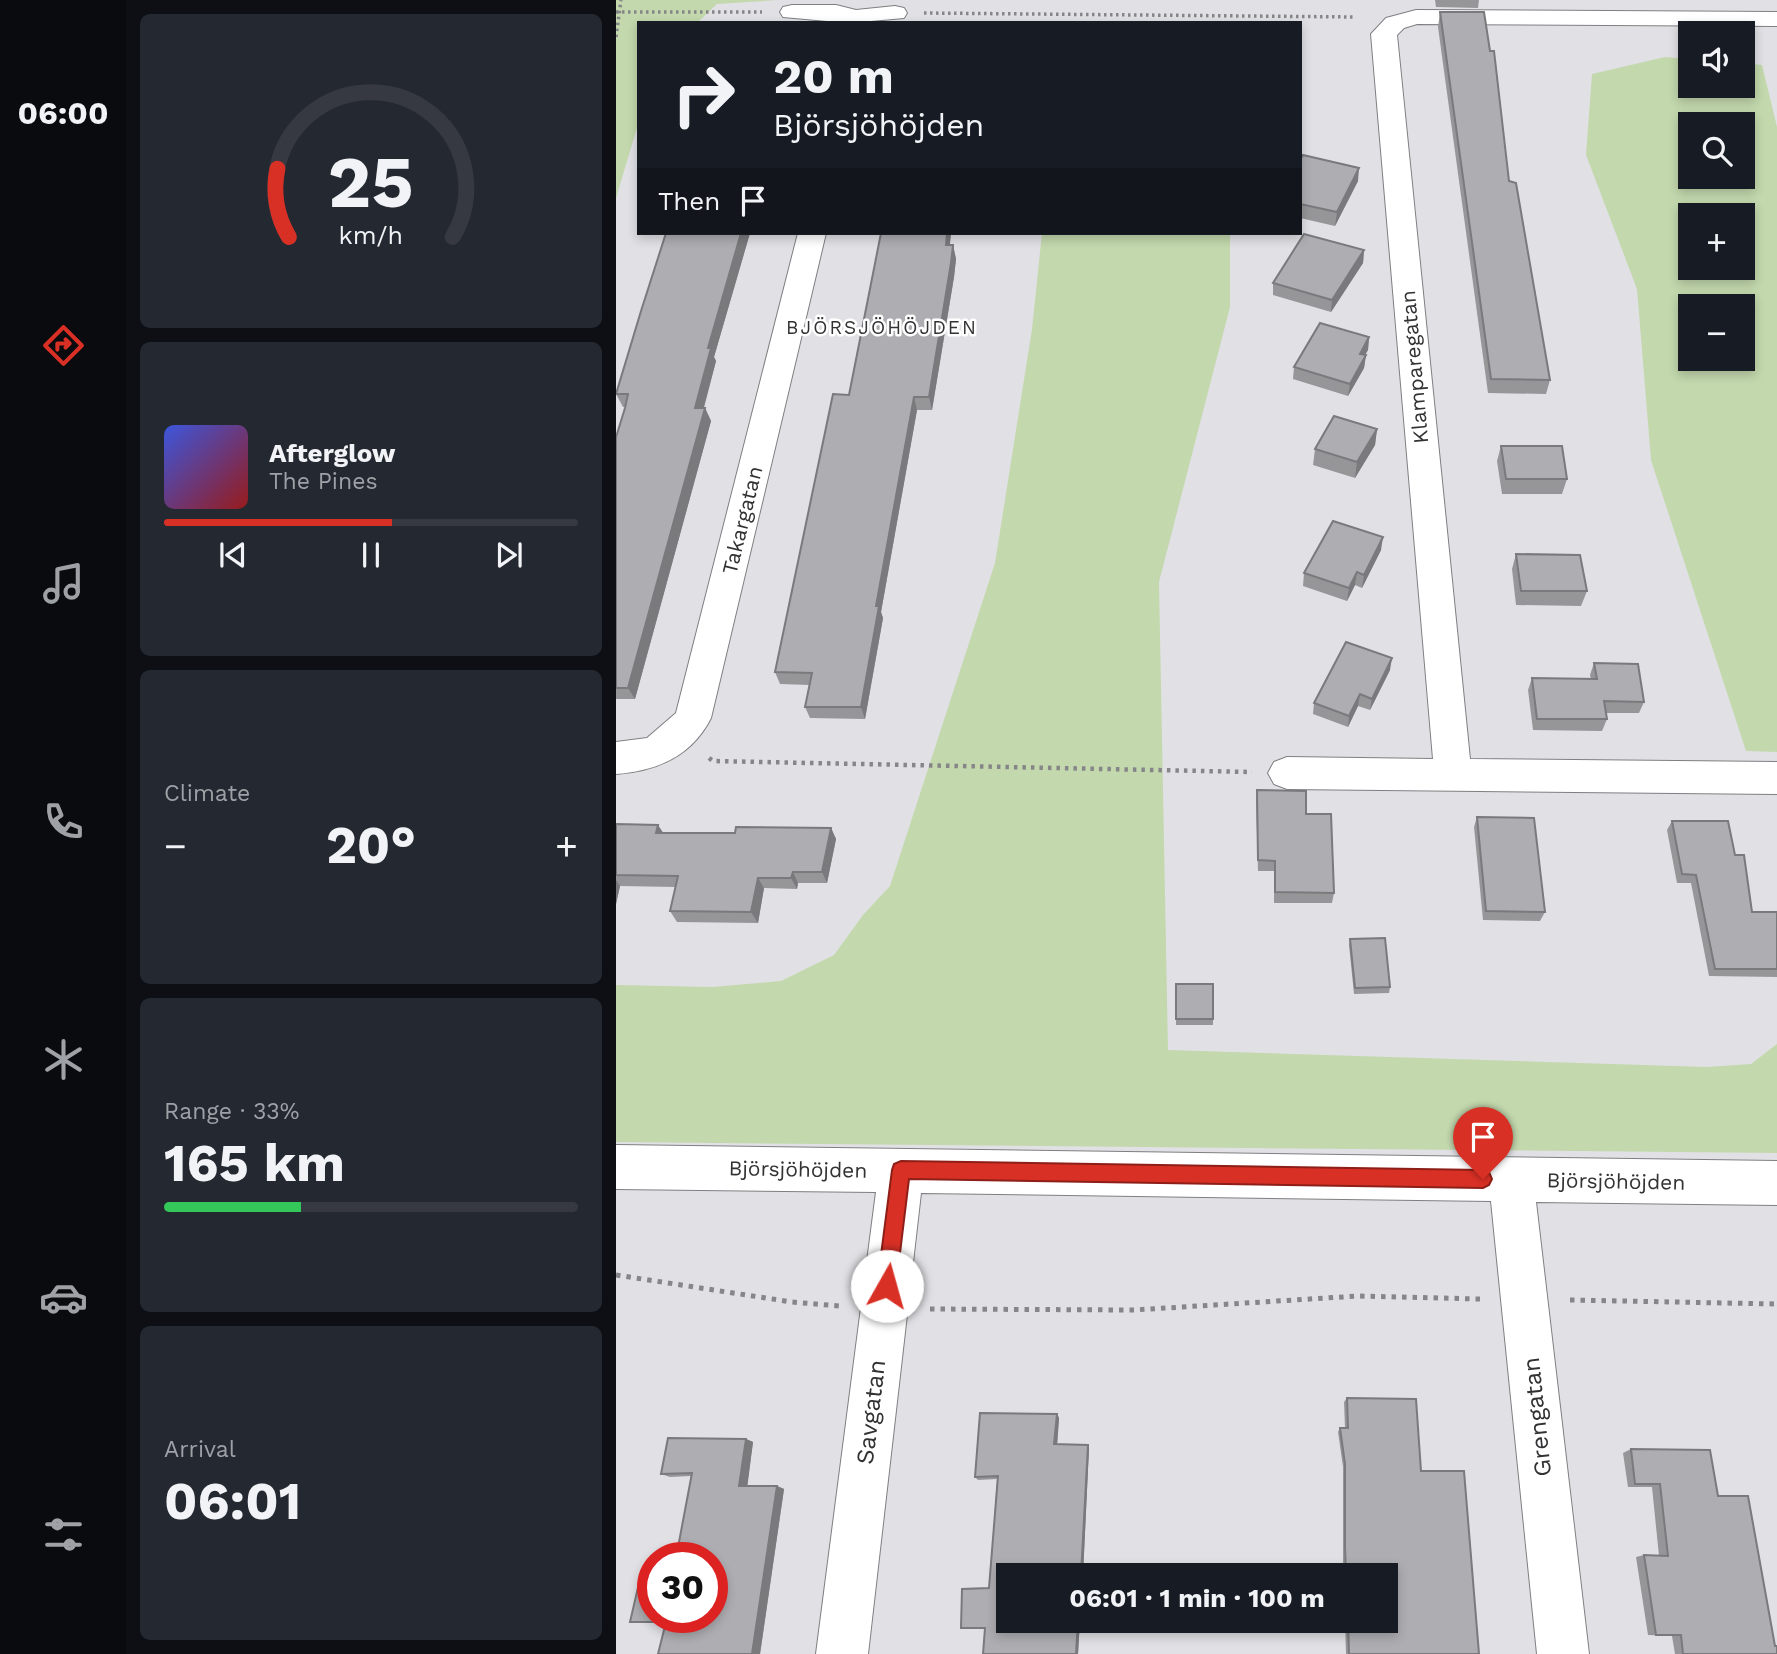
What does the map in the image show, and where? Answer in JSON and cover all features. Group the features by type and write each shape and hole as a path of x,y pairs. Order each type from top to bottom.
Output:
{"street":[{"path":"792,12 836,12 859,20 895,13"},
{"path":"1363,17 1395,23 1435,17 1777,19"},
{"name":"Klamparegatan","path":"1395,23 1384,34 1383,47 1453,774"},
{"name":"Takargatan","path":"682,734 693,718 699,698 812,235"},
{"path":"616,758 653,753 682,734"},
{"path":"1287,773 1777,778"},
{"name":"Björsjöhöjden","path":"616,1167 1777,1183"},
{"name":"Savgatan","path":"842,1654 901,1170"},
{"name":"Grengatan","path":"1511,1179 1563,1654"}],"path":[{"path":"616,37 621,0"},
{"path":"618,12 792,12"},
{"path":"895,13 1363,17"},
{"path":"682,734 713,761 1287,773"},
{"path":"616,1275 792,1302 884,1309 1134,1310 1358,1296 1777,1304"}],"green space":[{"path":"616,0 778,0 717,4 699,21 637,21 637,128 616,198"},
{"path":"1665,57 1678,58 1678,98 1755,98 1755,64 1762,65 1777,127 1777,752 1746,751 1651,460 1637,289 1586,155 1592,74"},
{"path":"1042,235 1230,235 1230,307 1159,582 1168,1050 1707,1067 1751,1064 1777,1044 1777,1153 616,1142 616,985 713,987 781,981 834,955 863,915 890,886 995,563 1032,329"}],"building":[{"path":"1440,12 1484,12 1490,51 1494,51 1509,181 1516,183 1550,380 1491,379"},
{"path":"1302,157 1359,168 1337,212 1302,204"},
{"path":"1304,234 1364,250 1332,300 1273,283"},
{"path":"665,235 740,235 708,348 711,348 695,408 705,408 628,688 616,688 616,437 628,394 616,394"},
{"path":"881,235 947,235 946,245 953,245 929,397 914,397 876,606 879,606 861,707 805,707 812,673 775,672 833,394 849,395"},
{"path":"1320,323 1369,337 1360,354 1366,355 1350,384 1294,367"},
{"path":"1334,416 1377,429 1357,462 1315,449"},
{"path":"1501,446 1562,446 1567,479 1506,479"},
{"path":"1333,521 1383,537 1364,575 1357,572 1349,588 1304,573"},
{"path":"1516,554 1580,555 1587,591 1521,591"},
{"path":"1346,642 1392,658 1372,699 1360,694 1349,716 1314,703"},
{"path":"1594,663 1638,664 1644,702 1604,701 1607,719 1537,719 1532,678 1597,679"},
{"path":"1257,790 1306,791 1306,814 1331,814 1334,893 1275,892 1275,861 1258,860"},
{"path":"1477,817 1534,818 1545,912 1486,911"},
{"path":"1672,821 1728,821 1735,855 1744,855 1752,912 1777,912 1777,969 1715,969 1696,875 1682,874"},
{"path":"616,824 658,825 656,833 735,833 736,827 831,828 822,872 793,872 791,878 758,878 751,912 670,911 678,876 616,875"},
{"path":"1385,938 1390,987 1355,988 1350,939"},
{"path":"1176,984 1213,984 1213,1019 1176,1019"},
{"path":"1347,1398 1416,1399 1421,1471 1464,1471 1479,1654 1349,1654 1348,1633 1398,1633 1398,1563 1346,1563 1345,1464 1340,1428 1348,1428"},
{"path":"980,1413 1057,1414 1054,1444 1088,1445 1082,1563 996,1563 996,1633 1077,1633 1076,1654 983,1654 985,1628 961,1628 962,1589 989,1588 998,1476 975,1477"},
{"path":"668,1438 746,1439 739,1486 777,1486 752,1654 658,1654 663,1633 728,1633 728,1542 679,1542 692,1473 661,1474"},
{"path":"1631,1449 1710,1450 1718,1496 1748,1496 1777,1654 1683,1654 1681,1635 1656,1635 1644,1555 1668,1556 1660,1484 1635,1484"},
{"path":"637,1592 637,1622 630,1622"}],"district":[{"name":"BJÖRSJÖHÖJDEN","path":"882,327"}],"route":[{"path":"887,1286 901,1170 1483,1179"}]}
